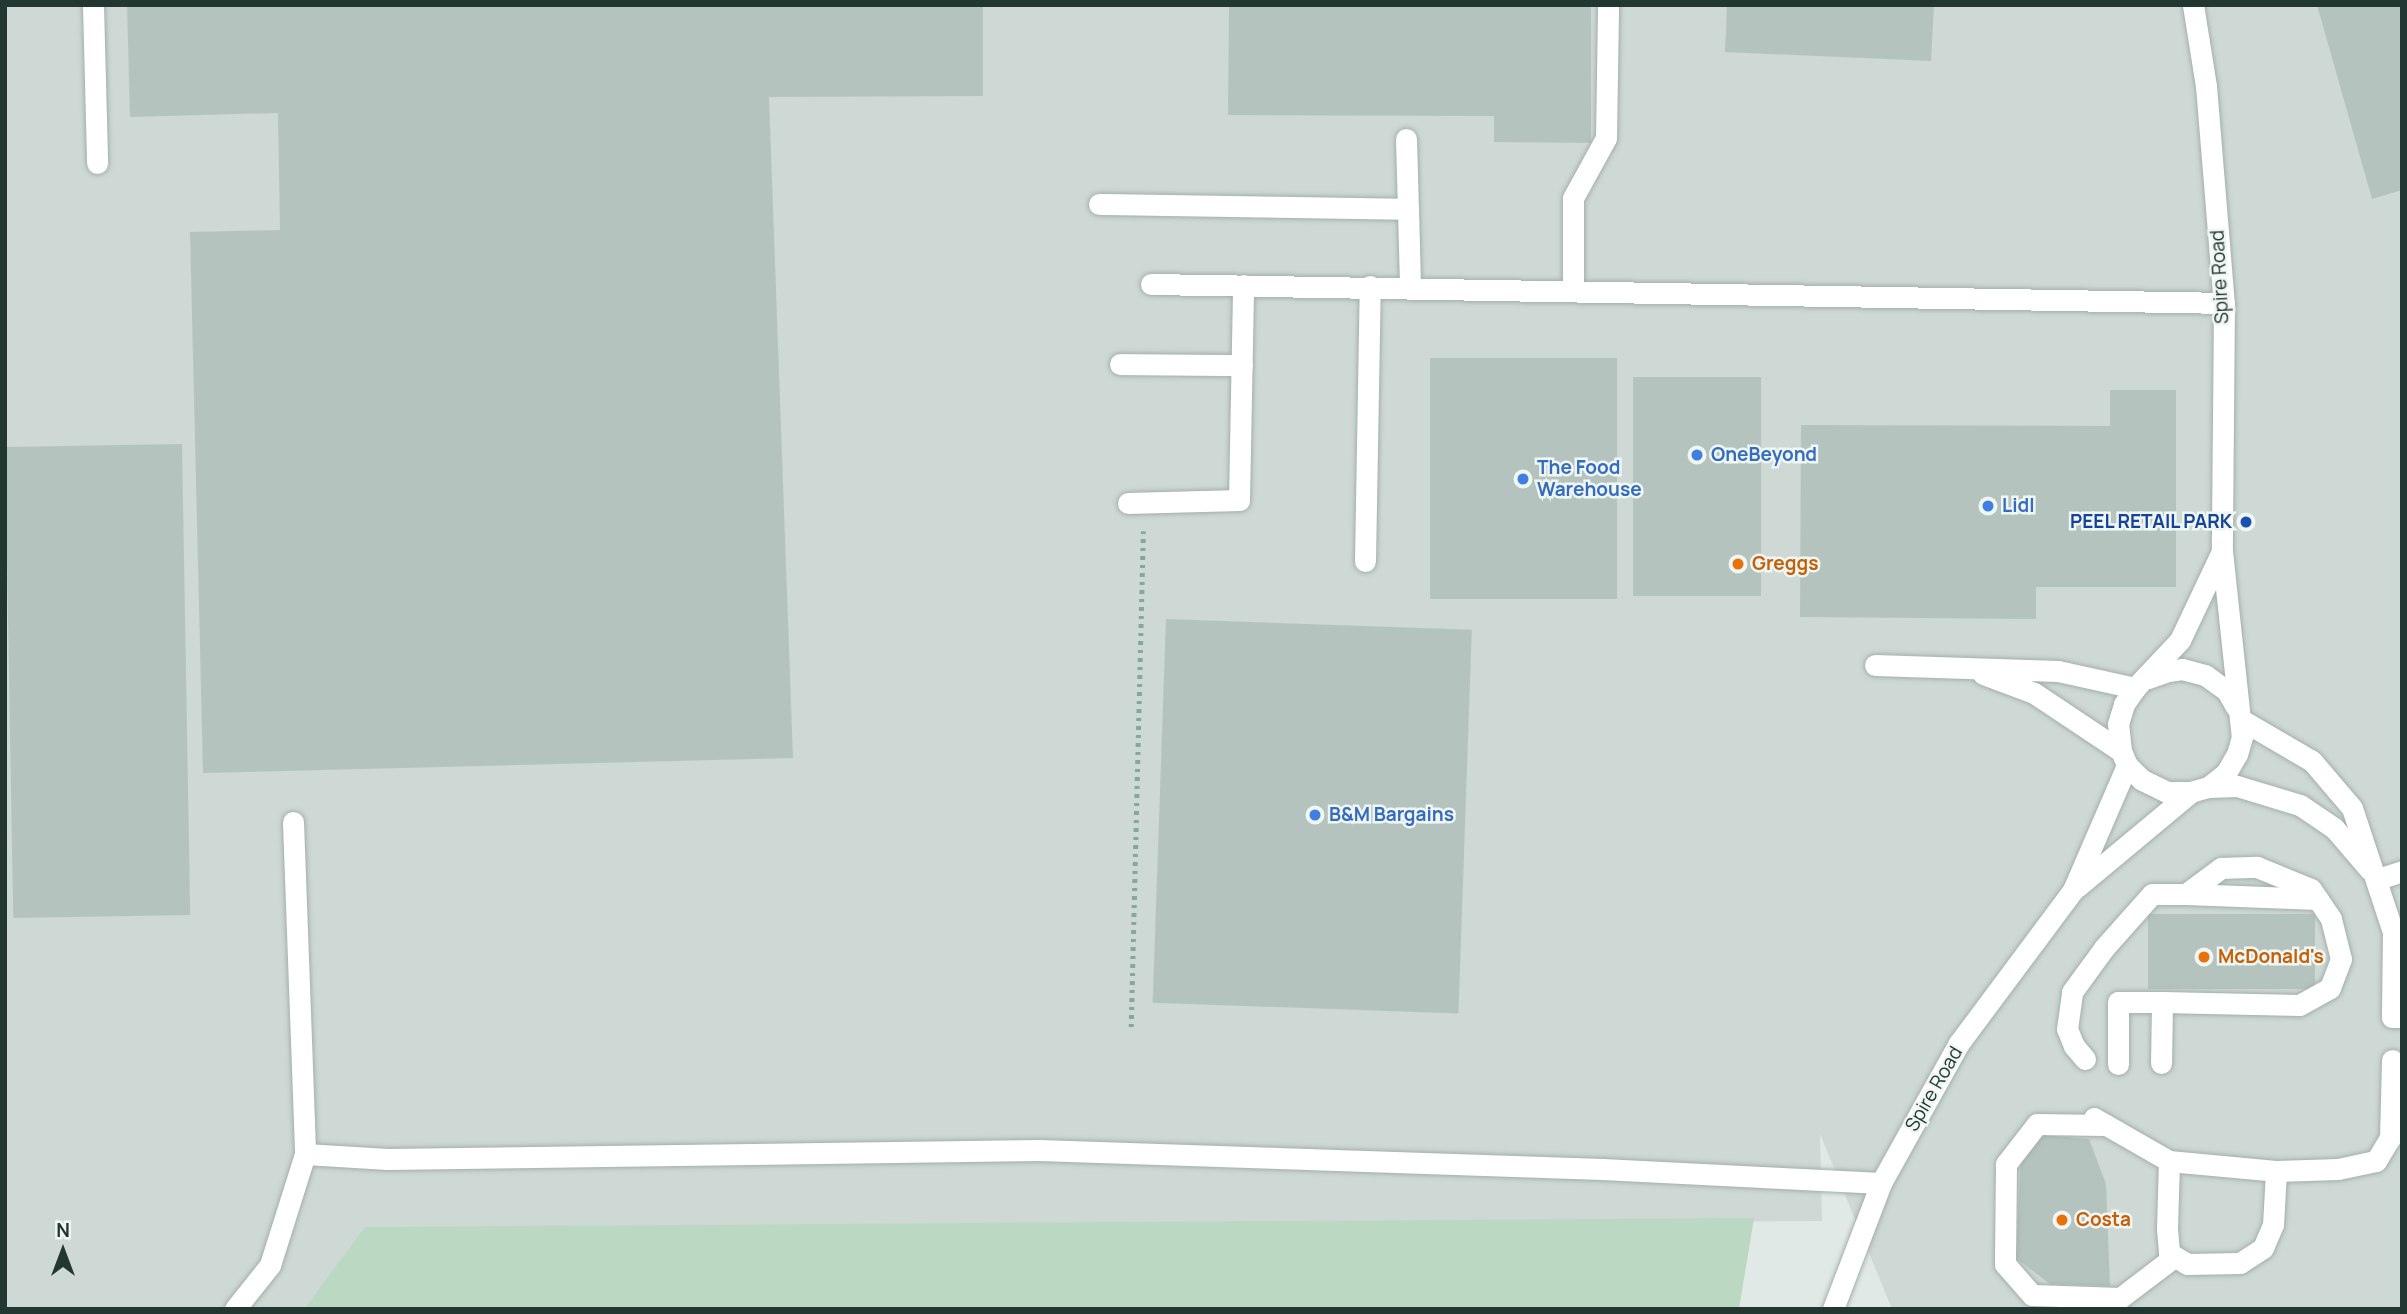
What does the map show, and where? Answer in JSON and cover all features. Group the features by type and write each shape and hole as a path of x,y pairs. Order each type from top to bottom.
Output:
{"street":[{"path":"93,5 97,163"},
{"path":"1573,291 1573,198 1606,138 1608,5"},
{"name":"Spire Road","path":"1833,1309 1881,1183 1959,1043 2073,890 2200,790 2226,773 2237,754 2242,737 2222,551 2224,303 2206,86 2193,5"},
{"path":"1406,139 1410,287"},
{"path":"1099,204 1408,209"},
{"path":"1152,284 2224,303"},
{"path":"1136,503 1239,500 1243,285"},
{"path":"1365,561 1370,286"},
{"path":"1120,364 1242,365"},
{"name":"Spire Road","path":"2073,890 2124,758 2118,724 2124,704 2180,640 2222,551"},
{"path":"1875,665 2058,671 2141,683 2168,671 2182,669 2205,675 2227,691 2239,713 2312,761 2352,808 2378,879 2393,932 2392,1017 2402,1017"},
{"path":"1962,667 2034,693 2124,758 2142,780 2156,789 2200,790 2237,786 2300,805 2334,828 2378,879"},
{"path":"235,1309 270,1265 305,1154 293,822"},
{"path":"2118,1064 2119,1002 2299,1005 2330,988 2341,959 2331,919 2311,889 2257,867 2221,868 2186,894"},
{"path":"2378,879 2402,871"},
{"path":"2085,1059 2074,1046 2067,1029 2072,992 2104,948 2152,894 2318,900"},
{"path":"2161,1063 2162,1002"},
{"path":"2174,1257 2120,1298 2032,1294 2005,1264 2006,1164 2037,1124 2099,1121 2169,1161 2276,1171 2338,1170 2376,1161 2390,1138 2392,1060"},
{"path":"305,1154 388,1158 1039,1150 1603,1170 1881,1183"},
{"path":"2169,1161 2166,1229 2169,1254 2187,1264 2240,1263 2263,1248 2273,1225 2276,1171"}],"path":[{"path":"1132,1027 1136,503"}],"shaded area":[{"path":"5,5 2402,5 2402,1309 1892,1309 1820,1134 1822,1221 366,1227 304,1309 5,1309"}],"green space":[{"path":"1754,1218 1739,1309 304,1309 365,1227"}],"building":[{"path":"127,5 983,5 983,96 769,97 793,758 203,773 190,232 280,230 278,113 130,117"},
{"path":"1229,5 1591,5 1591,143 1494,142 1494,116 1228,115"},
{"path":"1727,5 1934,5 1931,61 1725,52"},
{"path":"2317,5 2402,5 2402,190 2372,199"},
{"name":"The Food Warehouse","path":"1430,358 1617,358 1617,599 1430,599"},
{"name":"OneBeyond","path":"1633,377 1761,377 1761,596 1633,596"},
{"name":"Lidl","path":"2110,390 2176,390 2176,587 2036,587 2036,619 1800,617 1801,425 2110,426"},
{"path":"182,444 190,915 13,918 5,447"},
{"name":"B&M Bargains","path":"1166,619 1472,630 1458,1013 1153,1003"},
{"path":"2148,914 2315,914 2315,989 2148,989"},
{"name":"Costa","path":"2042,1135 2089,1139 2106,1184 2110,1286 2050,1284 2016,1258 2021,1154"}],"place":[{"name":"OneBeyond","path":"1697,455"},
{"name":"The Food Warehouse","path":"1523,479"},
{"name":"Lidl","path":"1988,506"},
{"name":"PEEL RETAIL PARK","path":"2246,522"},
{"name":"Greggs","path":"1738,564"},
{"name":"B&M Bargains","path":"1315,815"},
{"name":"McDonald's","path":"2204,957"},
{"name":"Costa","path":"2062,1220"}]}
